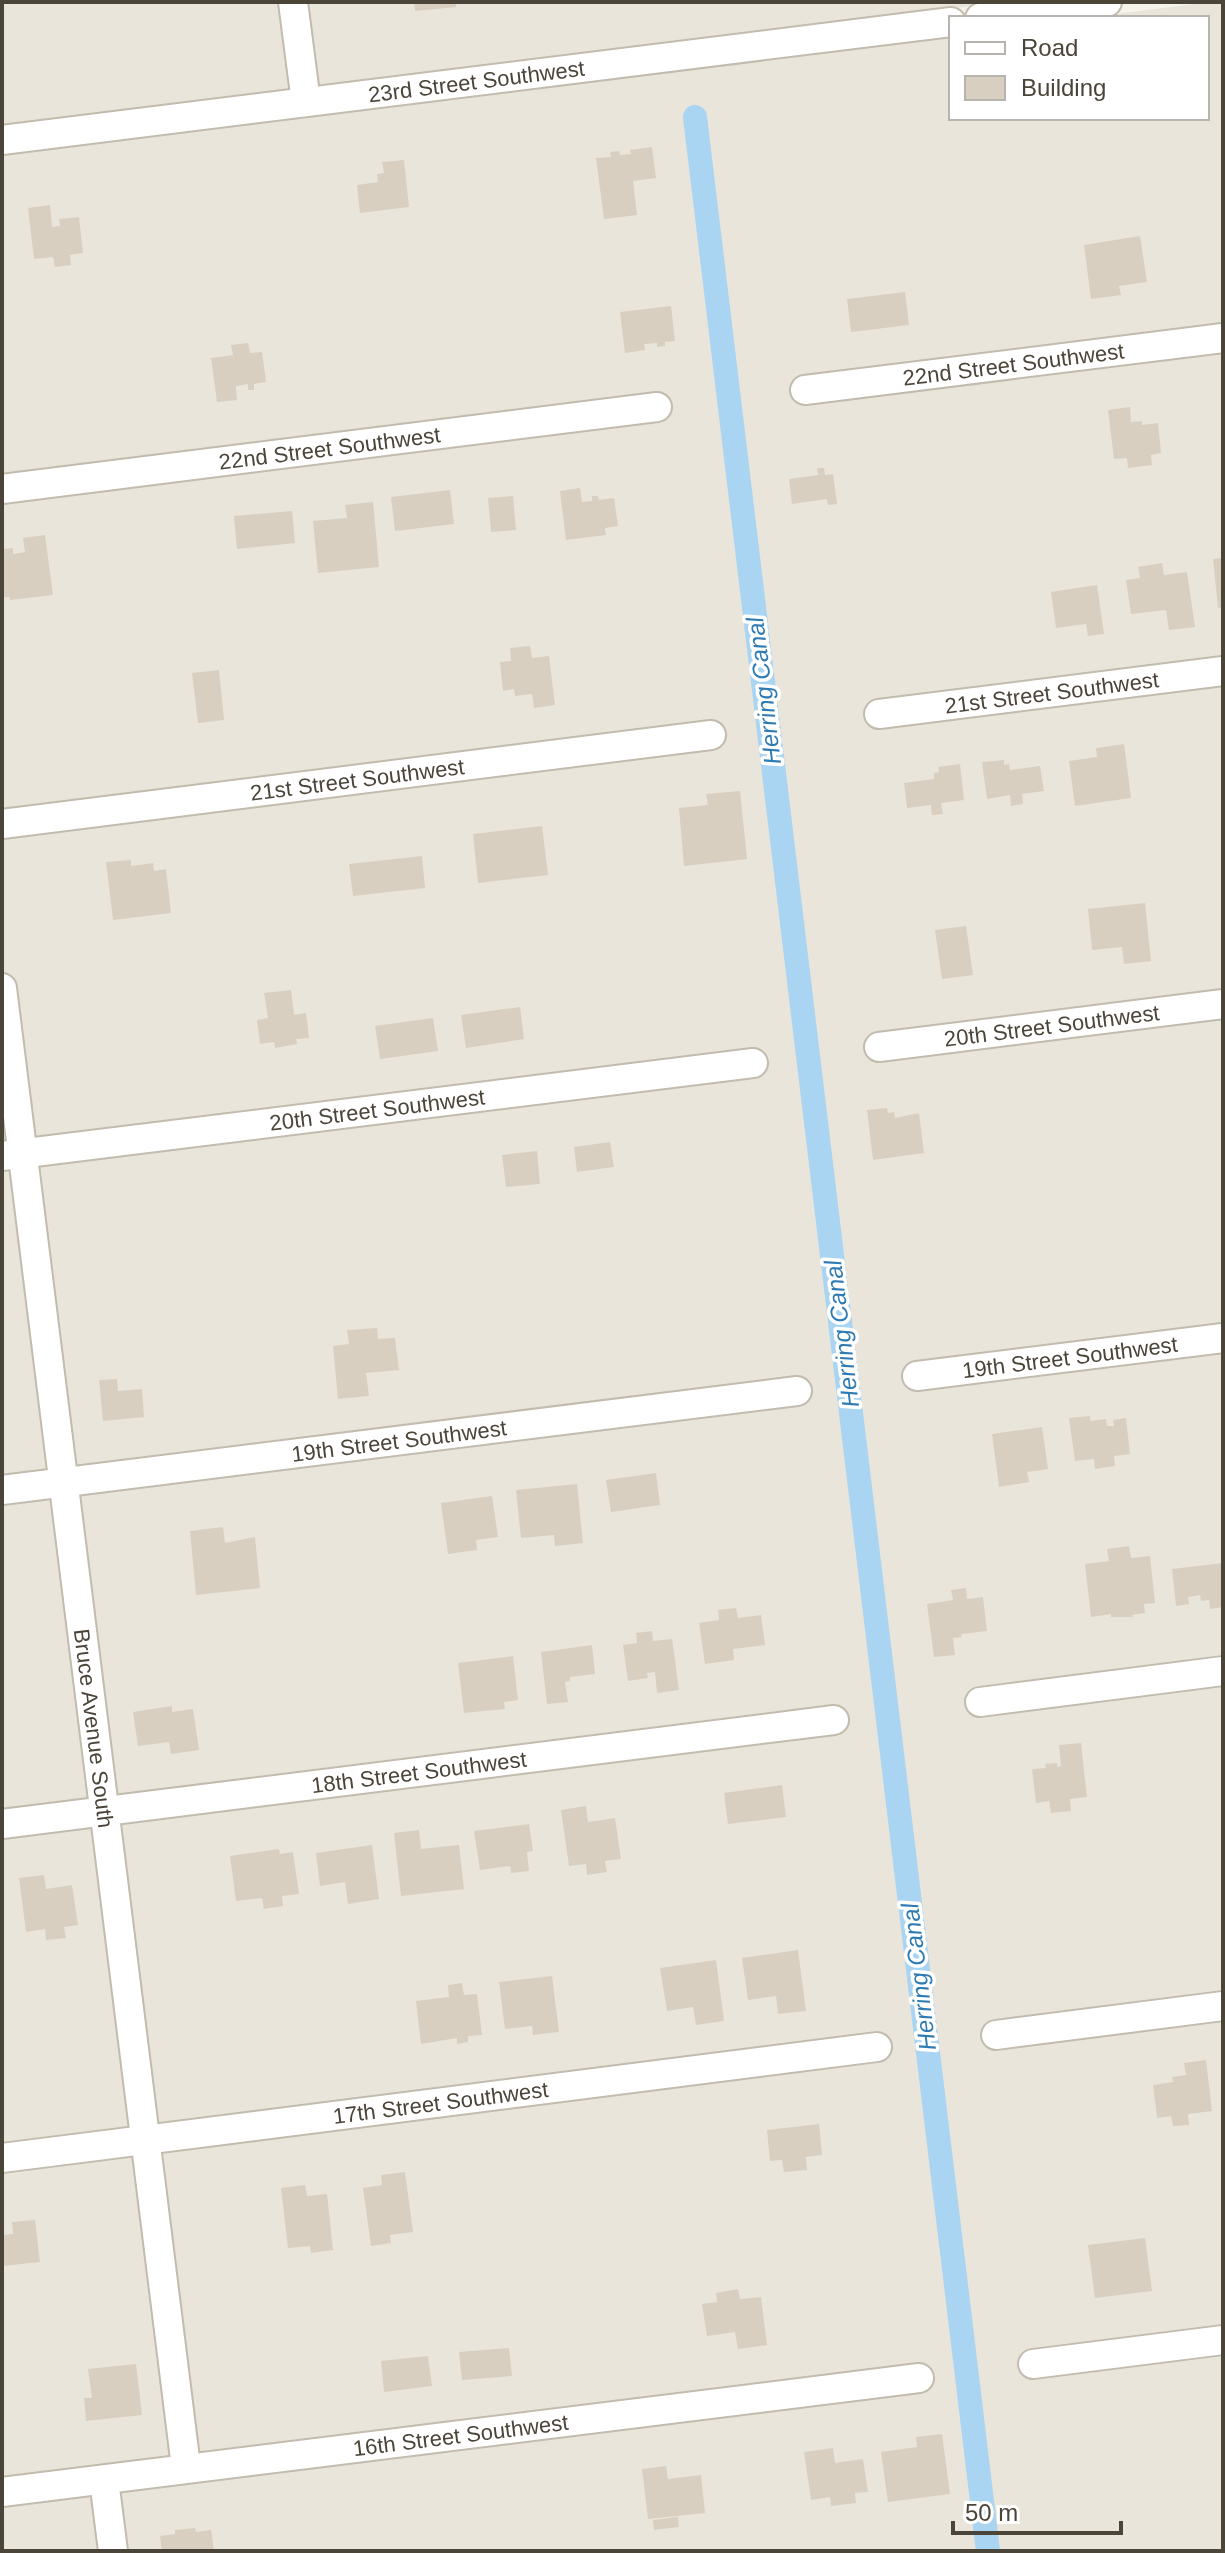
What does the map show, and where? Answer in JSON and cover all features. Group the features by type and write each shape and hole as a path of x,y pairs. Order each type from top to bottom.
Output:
{"street":[{"path":"293,2 306,102"},
{"path":"996,16 1107,2"},
{"name":"23rd Street Southwest","path":"2,140 949,22"},
{"name":"22nd Street Southwest","path":"805,390 1223,338"},
{"name":"22nd Street Southwest","path":"2,489 657,407"},
{"name":"21st Street Southwest","path":"879,714 1223,671"},
{"name":"21st Street Southwest","path":"2,824 711,735"},
{"name":"Bruce Avenue South","path":"2,988 13,1155 64,1482 186,2467"},
{"name":"20th Street Southwest","path":"879,1047 1223,1004"},
{"name":"20th Street Southwest","path":"13,1155 753,1063"},
{"name":"19th Street Southwest","path":"917,1376 1223,1338"},
{"name":"19th Street Southwest","path":"2,1490 797,1391"},
{"path":"980,1702 1223,1671"},
{"name":"18th Street Southwest","path":"2,1824 834,1720"},
{"path":"996,2035 1223,2006"},
{"name":"17th Street Southwest","path":"2,2158 877,2047"},
{"path":"1033,2364 1223,2340"},
{"name":"16th Street Southwest","path":"2,2492 919,2378"},
{"path":"104,2480 113,2551"}],"shaded area":[{"path":"2,2 1004,2 2,127"},
{"path":"1223,2 1223,2551 2,2551 2,153 949,35 949,120 1209,120 1209,16 1099,16"}],"building":[{"path":"414,2 456,2 456,7 415,11"},
{"path":"652,147 656,178 633,181 637,215 604,219 596,158 611,157 610,152 631,154 630,150"},
{"path":"404,160 409,207 360,213 357,185 378,182 377,174 384,173 382,162"},
{"path":"50,205 52,227 60,226 59,219 79,217 83,253 70,255 71,265 55,267 53,257 34,259 28,208"},
{"path":"1140,236 1147,282 1119,286 1121,295 1091,299 1084,245"},
{"path":"905,292 909,325 851,332 847,299"},
{"path":"671,306 675,341 657,347 657,343 644,344 645,350 625,353 620,312"},
{"path":"248,343 250,353 262,352 266,382 254,384 254,390 248,390 248,384 236,386 237,400 217,402 211,358 233,355 231,345"},
{"path":"1130,407 1131,422 1142,421 1142,425 1158,423 1161,453 1151,455 1152,465 1128,468 1127,458 1114,459 1108,410"},
{"path":"817,468 824,468 825,475 833,474 837,504 828,505 827,499 792,504 789,479 818,475"},
{"path":"580,488 582,502 592,501 592,496 598,496 599,500 614,498 618,526 605,528 606,535 566,540 560,491"},
{"path":"450,490 454,524 395,531 391,497"},
{"path":"513,496 516,530 491,532 488,498"},
{"path":"373,502 379,567 318,573 313,521 347,518 345,505"},
{"path":"292,511 295,543 237,549 234,516"},
{"path":"45,535 53,595 10,600 9,597 2,598 3,549 13,548 13,554 25,552 23,538"},
{"path":"1223,558 1223,607 1218,608 1213,559"},
{"path":"1162,563 1164,575 1187,572 1195,627 1169,630 1166,610 1131,614 1126,580 1140,578 1138,567"},
{"path":"1097,585 1104,634 1088,636 1086,624 1056,628 1051,592"},
{"path":"530,646 532,658 549,656 555,705 534,708 532,694 515,696 514,689 503,691 500,662 511,661 510,648"},
{"path":"219,670 224,720 198,723 192,673"},
{"path":"1124,744 1131,798 1075,806 1069,761 1097,757 1096,748"},
{"path":"1004,760 1004,765 1009,764 1010,770 1040,766 1044,791 1022,794 1023,804 1011,806 1010,795 987,799 982,762"},
{"path":"960,764 964,800 941,803 943,814 932,815 931,805 907,808 904,783 934,779 934,773 939,772 938,767"},
{"path":"740,791 747,859 684,866 679,808 708,805 706,794"},
{"path":"542,826 548,875 478,883 473,834"},
{"path":"422,856 425,888 353,896 349,864"},
{"path":"131,860 131,866 153,863 154,871 166,869 171,913 113,920 106,862"},
{"path":"1145,903 1151,961 1124,964 1122,947 1092,950 1088,909"},
{"path":"966,926 973,975 942,979 935,930"},
{"path":"291,990 294,1015 306,1013 309,1038 296,1039 297,1044 275,1048 274,1042 260,1044 257,1020 268,1018 264,993"},
{"path":"520,1007 524,1039 466,1048 461,1015"},
{"path":"433,1018 438,1051 380,1059 375,1026"},
{"path":"887,1108 888,1113 894,1112 895,1118 919,1113 924,1153 873,1160 867,1110"},
{"path":"610,1142 614,1167 577,1172 574,1147"},
{"path":"537,1151 540,1184 506,1187 502,1155"},
{"path":"377,1328 378,1339 395,1338 399,1370 366,1373 369,1396 338,1399 333,1346 349,1344 347,1330"},
{"path":"117,1379 118,1391 142,1389 144,1417 103,1421 99,1380"},
{"path":"1090,1416 1090,1421 1106,1419 1107,1426 1114,1426 1113,1420 1126,1418 1130,1454 1114,1456 1115,1466 1095,1469 1094,1459 1075,1461 1069,1418"},
{"path":"1042,1427 1048,1469 1027,1472 1029,1482 999,1487 992,1434"},
{"path":"656,1473 660,1505 611,1512 606,1480"},
{"path":"577,1484 583,1543 555,1546 554,1535 521,1538 516,1490"},
{"path":"492,1496 498,1537 476,1540 477,1550 448,1554 441,1503"},
{"path":"223,1527 225,1543 255,1537 260,1588 196,1595 190,1531"},
{"path":"1129,1546 1131,1558 1150,1556 1155,1603 1144,1604 1145,1613 1133,1617 1111,1617 1111,1614 1091,1617 1085,1564 1109,1561 1107,1549"},
{"path":"1223,1563 1223,1607 1210,1609 1209,1600 1201,1601 1200,1595 1188,1597 1189,1604 1176,1606 1172,1569"},
{"path":"966,1588 967,1599 983,1597 987,1631 961,1634 962,1637 953,1638 955,1655 934,1657 927,1604 953,1600 951,1590"},
{"path":"736,1608 738,1618 761,1615 765,1645 733,1649 734,1660 705,1664 699,1623 719,1620 718,1610"},
{"path":"652,1631 653,1641 672,1639 679,1690 657,1693 655,1672 647,1673 648,1678 628,1681 623,1645 637,1643 636,1633"},
{"path":"592,1645 595,1674 570,1677 570,1681 565,1682 568,1702 547,1704 541,1652"},
{"path":"513,1656 518,1700 504,1702 505,1709 464,1713 458,1663"},
{"path":"172,1706 172,1712 193,1709 199,1750 171,1754 169,1742 138,1746 133,1712"},
{"path":"1081,1743 1087,1797 1070,1799 1071,1811 1051,1813 1049,1801 1036,1803 1032,1769 1046,1768 1045,1764 1057,1763 1057,1767 1061,1766 1059,1745"},
{"path":"782,1785 786,1817 728,1824 724,1793"},
{"path":"586,1806 588,1822 615,1818 621,1859 605,1861 607,1872 587,1875 586,1864 569,1866 561,1810"},
{"path":"529,1824 533,1851 527,1852 529,1871 511,1873 510,1866 480,1870 474,1831"},
{"path":"419,1830 421,1849 459,1845 464,1889 401,1896 394,1833"},
{"path":"372,1845 379,1899 348,1904 345,1882 320,1886 316,1853"},
{"path":"279,1849 280,1854 293,1852 299,1894 282,1896 283,1906 264,1909 262,1898 236,1901 230,1856"},
{"path":"44,1875 46,1889 72,1885 78,1925 64,1927 66,1938 46,1940 45,1929 26,1932 19,1878"},
{"path":"798,1950 806,2011 778,2014 776,1996 748,2000 742,1958"},
{"path":"716,1960 724,2021 696,2025 693,2007 667,2011 660,1968"},
{"path":"552,1976 559,2032 533,2035 532,2026 505,2029 499,1982"},
{"path":"462,1983 464,1995 477,1994 482,2035 468,2036 468,2042 457,2044 457,2038 421,2044 416,2001 449,1997 448,1985"},
{"path":"1206,2060 1212,2111 1188,2114 1189,2125 1173,2126 1171,2116 1157,2118 1153,2085 1173,2082 1172,2077 1186,2075 1184,2063"},
{"path":"819,2124 822,2155 806,2157 807,2170 784,2172 782,2160 770,2161 767,2130"},
{"path":"405,2172 413,2232 390,2235 391,2243 371,2246 363,2188 382,2185 381,2175"},
{"path":"305,2185 307,2196 327,2194 333,2250 311,2253 310,2246 288,2248 281,2188"},
{"path":"35,2220 40,2262 2,2266 2,2235 13,2234 12,2222"},
{"path":"1145,2238 1152,2291 1095,2298 1088,2245"},
{"path":"738,2289 740,2299 761,2297 767,2345 738,2349 735,2332 707,2336 702,2304 717,2302 716,2293"},
{"path":"509,2348 512,2376 462,2380 459,2352"},
{"path":"428,2356 432,2386 384,2392 381,2361"},
{"path":"136,2364 142,2415 86,2421 84,2398 92,2398 88,2369"},
{"path":"942,2434 950,2494 888,2502 881,2452 917,2447 916,2437"},
{"path":"833,2448 835,2463 863,2459 868,2492 855,2493 856,2503 831,2506 830,2497 811,2500 804,2452"},
{"path":"666,2466 668,2479 701,2475 705,2513 648,2519 642,2469"},
{"path":"678,2517 679,2527 654,2530 653,2520"},
{"path":"195,2528 196,2532 211,2530 214,2551 162,2551 160,2536 175,2534 175,2530"}],"waterway":[{"name":"Herring Canal","path":"695,117 988,2551"}]}
